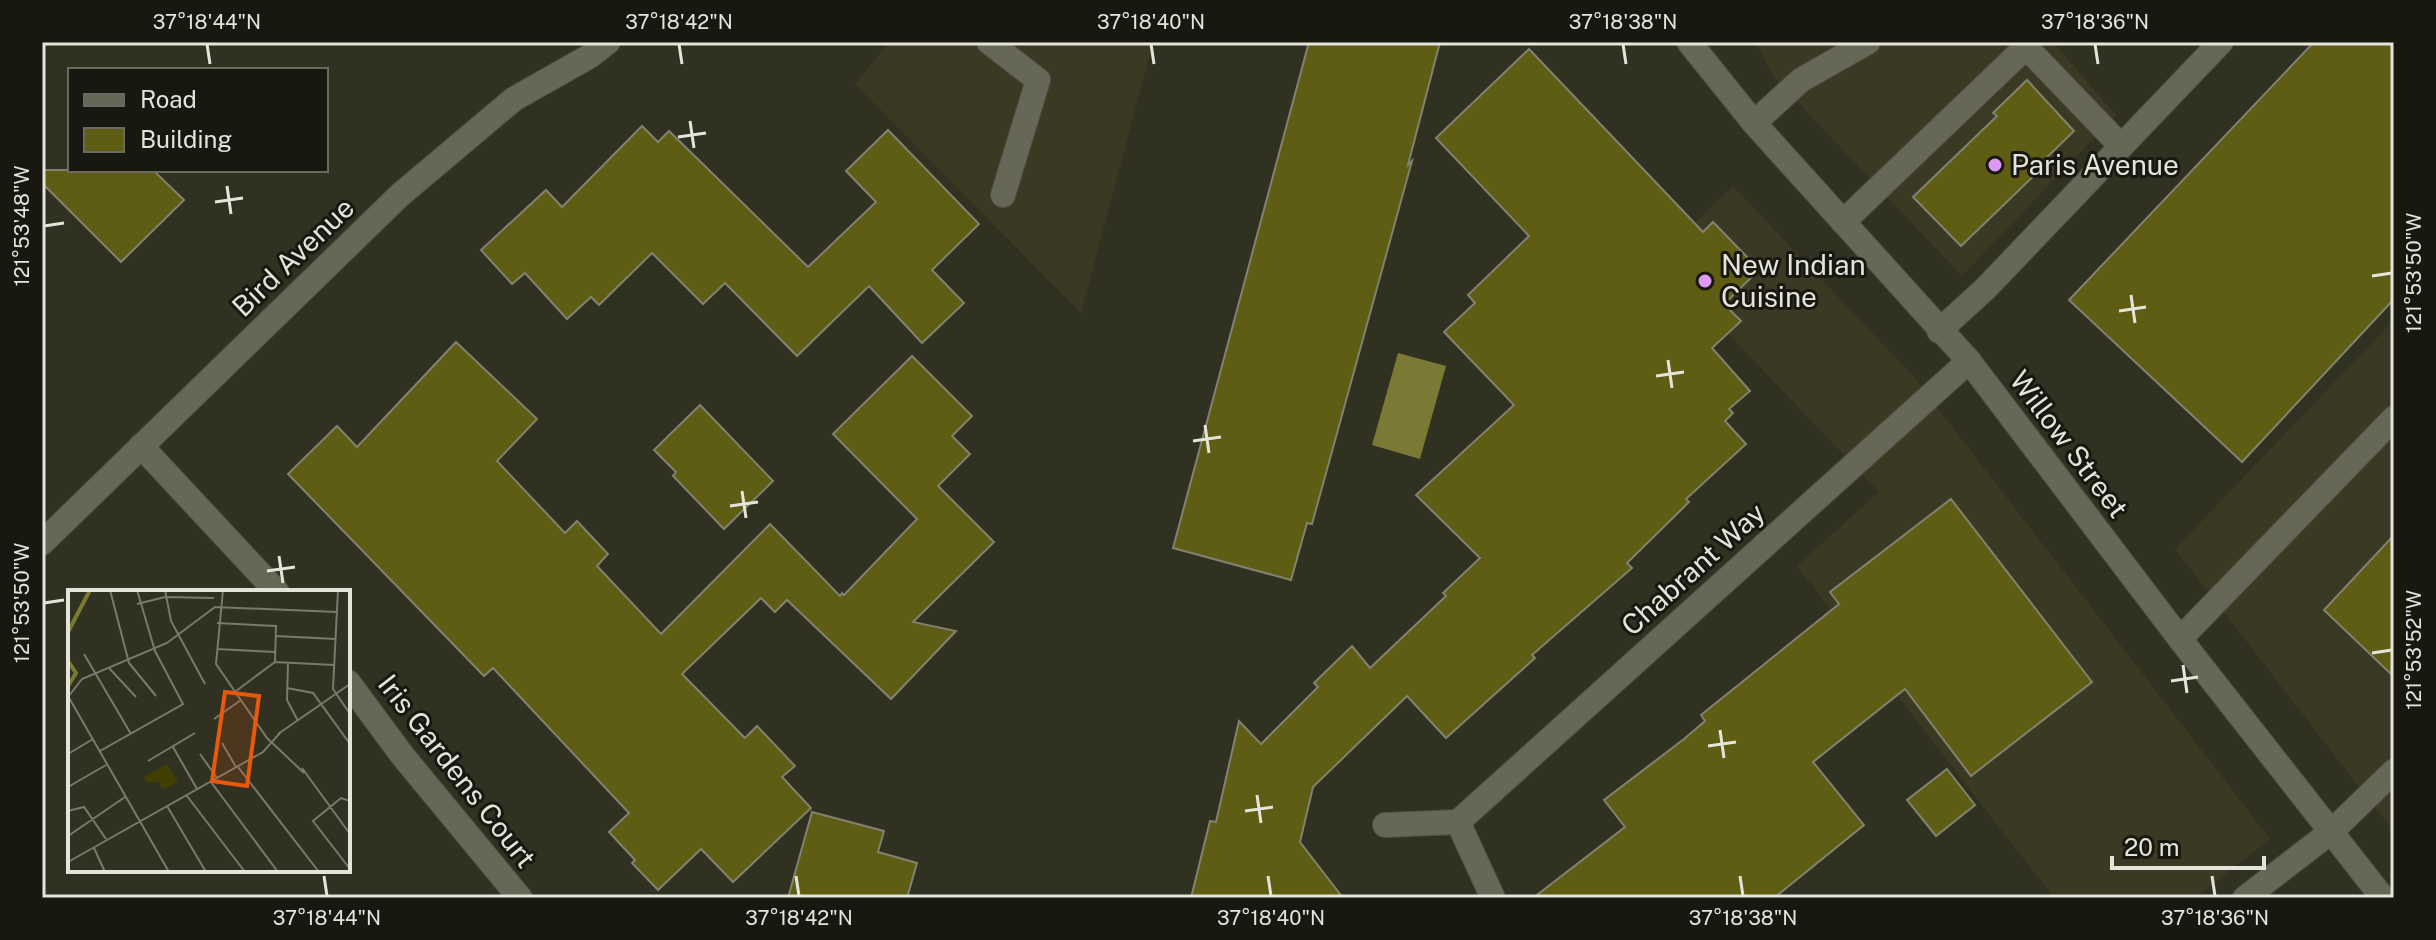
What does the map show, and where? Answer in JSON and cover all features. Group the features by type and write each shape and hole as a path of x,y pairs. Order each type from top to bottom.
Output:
{"main road":[{"name":"Bird Avenue","path":"42,543 400,195 514,99 590,56 608,42"},
{"path":"989,42 1038,80 1003,195"},
{"name":"Willow Street","path":"1689,42 1754,123 1969,361 2180,639 2383,898"},
{"path":"1754,123 1801,80 1868,42"},
{"path":"1939,331 1986,288 2221,42"},
{"path":"1843,222 2026,47 2121,146"},
{"name":"Chabrant Way","path":"1458,822 1969,361"},
{"path":"2180,639 2394,418"},
{"path":"141,446 275,590"},
{"name":"Iris Gardens Court","path":"350,685 402,755 520,898"},
{"path":"2245,898 2332,831 2394,771"},
{"path":"1385,825 1458,822 1493,898"}],"shaded area":[{"path":"890,42 1153,42 1081,313 855,84"},
{"path":"1755,42 2053,42 2116,115 1962,276 1774,77"},
{"path":"1733,186 1913,376 2270,839 2195,898 2054,898 1797,566 1879,492 1657,259"},
{"path":"2394,320 2394,832 2175,549"},
{"path":"1398,353 1446,366 1420,459 1372,445"}],"building":[{"path":"1309,42 1440,42 1408,165 1412,161 1312,524 1307,523 1291,580 1173,548"},
{"path":"2314,42 2394,42 2394,299 2242,462 2069,300"},
{"path":"1529,49 1703,232 1713,222 1751,261 1749,263 1757,272 1724,304 1741,321 1712,348 1750,391 1729,409 1733,413 1725,421 1746,444 1686,499 1689,502 1627,563 1632,568 1532,655 1535,658 1446,738 1407,696 1313,787 1300,842 1343,898 1191,898 1210,821 1216,822 1239,721 1261,744 1318,687 1314,683 1352,646 1370,668 1446,596 1443,593 1480,558 1416,495 1514,405 1444,332 1475,303 1468,295 1529,236 1436,138"},
{"name":"Paris Avenue","path":"2027,80 2074,131 2041,163 2044,166 1961,246 1913,197 1997,116 1993,113"},
{"path":"642,126 658,142 669,131 808,267 876,202 846,171 888,130 979,224 932,270 964,303 922,343 869,286 797,356 725,283 703,304 652,253 599,305 591,297 567,319 525,273 512,284 481,250 546,190 562,207"},
{"path":"42,170 155,172 184,200 121,262 42,183"},
{"path":"456,342 537,419 497,461 565,533 577,521 608,554 597,566 661,634 770,524 840,596 917,519 833,434 912,356 972,416 952,436 970,454 938,486 994,542 913,622 956,631 891,699 787,600 775,612 761,598 682,674 745,738 757,726 795,766 782,777 811,808 733,882 701,849 658,890 632,863 635,860 609,832 629,813 493,668 484,676 288,474 337,426 357,447"},
{"path":"700,405 773,481 724,529 673,476 676,472 654,450"},
{"path":"1951,499 2092,682 1971,776 1905,689 1813,762 1864,825 1774,898 1533,898 1625,827 1604,800 1684,739 1705,721 1701,715 1839,604 1830,592"},
{"path":"2394,535 2394,677 2324,610"},
{"path":"1947,769 1975,805 1936,836 1907,800"},
{"path":"812,812 884,831 878,852 917,863 907,898 788,898"}],"place":[{"name":"Paris Avenue","path":"1995,165"},
{"name":"New Indian Cuisine","path":"1705,281"}]}
